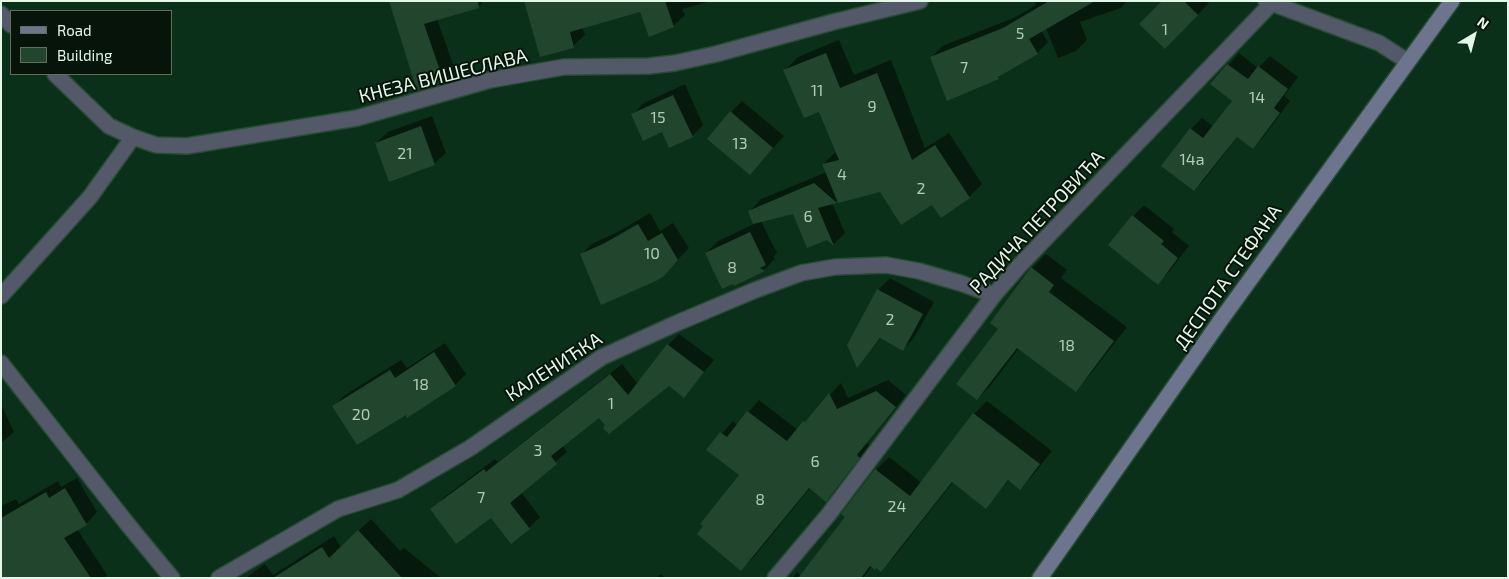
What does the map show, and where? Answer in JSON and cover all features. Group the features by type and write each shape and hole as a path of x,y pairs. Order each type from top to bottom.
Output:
{"main road":[{"name":"ДЕСПОТА СТЕФАНА","path":"1040,578 1223,317 1452,1"}],"street":[{"name":"КНЕЗА ВИШЕСЛАВА","path":"57,75 109,126 132,137 156,145 187,146 357,118 490,80 564,67 649,66 675,63 920,1"},
{"path":"1269,2 1379,43 1407,62"},
{"name":"РАДИЧА ПЕТРОВИЋА","path":"774,578 829,514 994,295 1020,265 1269,2"},
{"path":"1,14 10,24"},
{"path":"1,296 90,197 132,137"},
{"name":"КАЛЕНИЋКА","path":"219,578 338,508 398,490 470,448 602,357 677,323 801,273 835,267 886,265 919,271 960,282 994,295"},
{"path":"1,363 172,578"}],"building":[{"path":"389,1 478,1 479,8 424,24 444,82 417,91"},
{"path":"524,1 665,1 674,27 649,37 640,12 570,32 574,48 540,57"},
{"path":"1049,1 1095,1 1029,39 1038,54 998,77 999,79 947,101 930,57 1003,28"},
{"path":"1162,1 1184,1 1198,15 1165,49 1139,24"},
{"path":"826,53 840,88 877,73 912,160 935,145 970,198 941,218 932,205 901,225 880,192 838,203 822,164 839,160 819,112 804,118 783,70"},
{"path":"1227,64 1248,79 1258,66 1288,89 1274,108 1280,113 1253,149 1237,137 1194,191 1161,166 1190,128 1203,138 1232,101 1210,84"},
{"path":"673,95 693,137 669,148 662,132 643,141 631,114"},
{"path":"730,111 773,148 750,175 707,139"},
{"path":"421,126 435,165 389,182 375,143"},
{"path":"814,183 837,203 818,208 834,246 827,240 807,248 793,214 753,224 748,211"},
{"path":"1132,215 1164,241 1161,244 1178,258 1158,285 1108,245"},
{"path":"638,224 648,241 662,233 678,260 664,276 656,281 601,305 580,254 603,244"},
{"path":"750,232 766,265 760,268 765,271 734,286 733,284 722,289 705,253"},
{"path":"1031,267 1054,285 1049,292 1114,341 1076,392 1017,348 977,400 956,384 998,329 990,323"},
{"path":"877,289 923,314 903,351 880,338 857,368 847,345"},
{"path":"667,344 704,372 684,398 669,386 609,434 603,428 605,425 599,418 551,456 557,464 510,503 530,529 511,544 491,518 456,544 430,509 484,469 486,472 610,374 628,395"},
{"path":"434,352 456,386 407,418 406,415 357,445 332,406 390,370 395,378"},
{"path":"876,391 896,407 857,455 860,458 826,502 809,488 741,571 697,534 703,526 700,524 739,475 706,450 720,432 727,437 747,411 787,441 829,393 837,409"},
{"path":"973,413 1040,464 1020,490 1008,480 986,509 952,482 881,572 870,566 861,578 798,578 845,517 841,514 875,469 910,496"},
{"path":"65,488 87,525 64,538 91,578 1,578 1,518 46,492 49,498"},
{"path":"358,530 402,578 273,578 322,547 329,558"}]}
